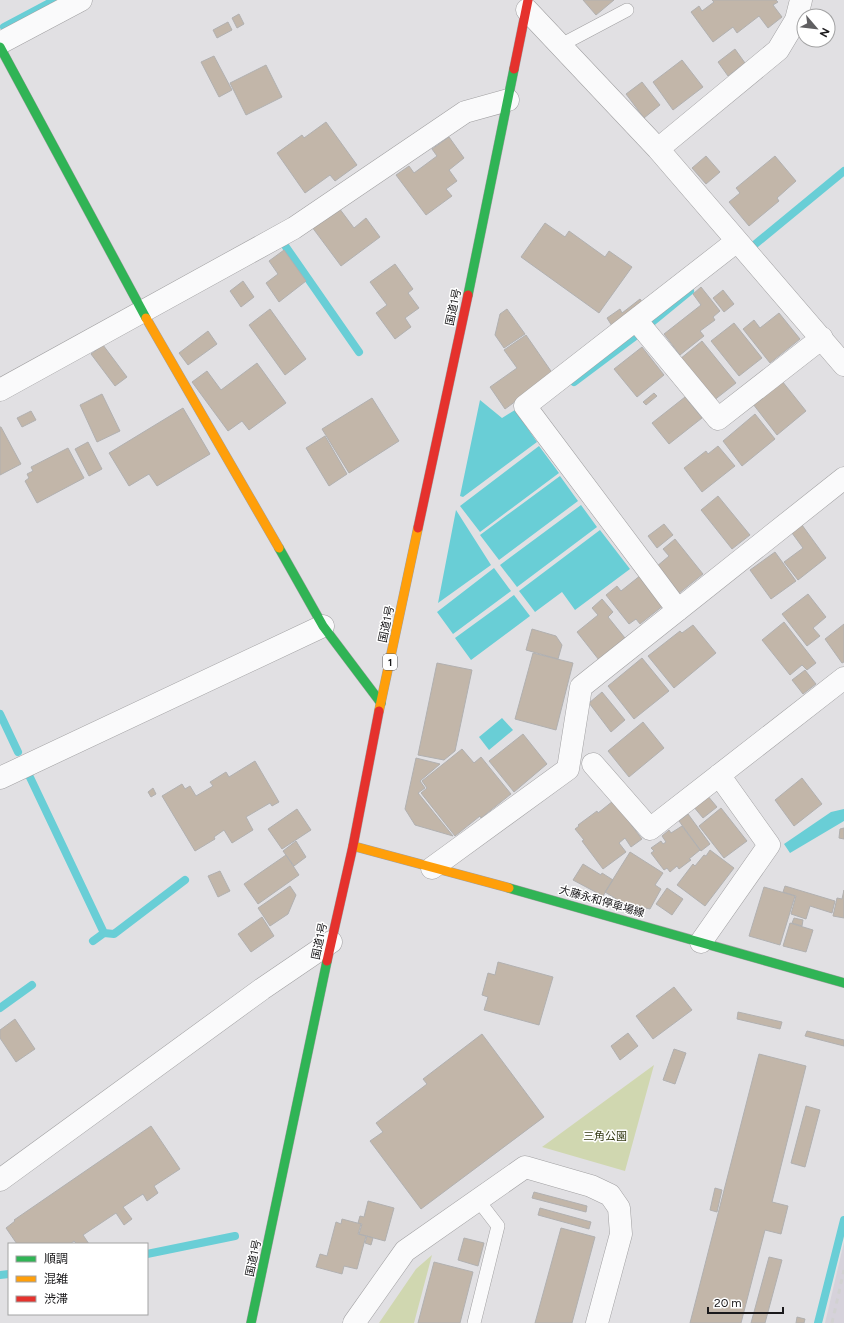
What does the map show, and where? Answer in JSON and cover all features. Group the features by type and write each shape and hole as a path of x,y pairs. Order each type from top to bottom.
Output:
{"main road":[{"name":"国道1号","path":"252,1323 528,5"},
{"path":"0,47 143,312 323,626 381,703"},
{"name":"大藤永和停車場線","path":"353,846 544,898 844,983"}],"street":[{"path":"0,43 81,0"},
{"path":"658,149 778,50 796,20 801,0"},
{"path":"528,5 561,46 658,149 844,365"},
{"path":"0,390 294,228 465,112 508,100"},
{"path":"678,610 525,406 737,241"},
{"path":"636,320 718,419 822,338"},
{"path":"432,868 568,768 581,687 844,478"},
{"path":"0,778 323,626"},
{"path":"592,764 650,829 844,678"},
{"path":"701,942 769,845 719,775"},
{"path":"0,1180 262,989 331,942"},
{"path":"354,1323 405,1251 525,1167 591,1186 610,1196 618,1208 620,1234 598,1323"}],"lane":[{"path":"561,46 627,10"},
{"path":"474,1323 498,1226 478,1200"}],"shaded area":[{"path":"844,1242 844,1323 825,1323"}],"green space":[{"name":"三角公園","path":"654,1065 625,1171 542,1147"},
{"path":"432,1255 414,1323 379,1323 416,1269"}],"water":[{"path":"480,400 502,418 515,410 537,442 463,497 460,496"},
{"path":"539,446 559,473 480,532 460,506"},
{"path":"560,476 578,501 499,560 480,535"},
{"path":"581,505 597,527 517,587 500,565"},
{"path":"456,510 491,565 438,603"},
{"path":"600,530 630,569 575,610 562,592 535,612 519,591"},
{"path":"494,568 511,591 453,634 437,612"},
{"path":"514,595 530,616 471,660 455,638"},
{"path":"502,718 513,730 489,750 479,737"},
{"path":"844,809 844,821 790,853 784,844 831,812"}],"building":[{"path":"583,0 614,0 596,15"},
{"path":"712,0 776,0 778,2 773,5 782,17 768,28 759,16 737,33 733,27 713,42 691,12 699,6 702,11 714,2"},
{"path":"239,14 244,24 237,28 232,18"},
{"path":"228,22 232,30 217,38 213,30"},
{"path":"735,49 745,63 728,76 718,62"},
{"path":"214,56 232,90 219,97 201,62"},
{"path":"682,60 703,87 673,110 653,82"},
{"path":"266,65 282,97 246,115 230,83"},
{"path":"642,82 660,105 644,118 626,94"},
{"path":"326,122 357,165 335,181 330,175 305,193 277,153 302,135 304,138"},
{"path":"449,137 464,158 449,170 457,181 446,189 452,196 426,215 396,175 409,166 414,173 437,156 432,149"},
{"path":"706,156 720,172 706,184 692,168"},
{"path":"775,156 796,181 777,198 779,201 749,226 729,202 740,193 736,188"},
{"path":"339,208 354,228 366,218 380,237 341,266 312,227"},
{"path":"545,223 565,237 569,231 605,257 609,251 632,267 599,313 521,257"},
{"path":"284,250 306,281 279,302 266,283 278,274 269,261"},
{"path":"395,264 413,289 408,293 419,308 405,318 411,327 395,339 376,313 387,305 370,282"},
{"path":"243,281 254,297 241,307 230,291"},
{"path":"701,287 720,311 713,317 715,320 700,331 704,336 680,355 664,334 701,305 693,294"},
{"path":"723,290 734,304 724,312 713,298"},
{"path":"640,299 643,303 612,326 607,318 620,309 622,313"},
{"path":"270,309 306,359 285,375 249,325"},
{"path":"507,309 525,334 504,348 495,335 500,314"},
{"path":"779,313 800,339 770,363 743,329 754,320 760,328"},
{"path":"734,323 762,358 739,376 711,341"},
{"path":"208,331 217,344 188,365 179,353"},
{"path":"526,335 553,374 505,409 490,387 517,368 504,350"},
{"path":"702,341 736,383 713,401 680,359"},
{"path":"103,345 127,377 115,386 91,354"},
{"path":"642,347 664,375 637,397 614,369"},
{"path":"257,363 286,403 249,430 242,421 228,431 192,382 207,371 221,390"},
{"path":"782,381 806,411 777,435 753,404"},
{"path":"654,393 657,396 646,405 643,402"},
{"path":"102,394 120,431 97,442 80,405"},
{"path":"685,397 702,418 669,444 652,423"},
{"path":"372,398 399,441 349,473 322,429"},
{"path":"183,408 210,454 157,486 149,474 129,486 109,453"},
{"path":"31,411 36,420 22,427 17,418"},
{"path":"755,414 775,439 742,466 723,441"},
{"path":"0,427 21,464 0,475"},
{"path":"325,436 347,474 329,486 306,448"},
{"path":"88,442 102,469 89,476 75,449"},
{"path":"718,446 735,466 702,492 684,468 706,451 708,454"},
{"path":"68,448 84,478 37,503 25,481 29,478 27,474 33,471 31,467"},
{"path":"718,496 750,535 732,549 701,510"},
{"path":"664,524 673,535 657,548 648,536"},
{"path":"802,525 826,558 798,580 784,562 803,548 792,533"},
{"path":"675,539 703,574 678,594 656,567 669,556 663,549"},
{"path":"775,552 796,581 771,599 750,570"},
{"path":"641,575 664,605 640,624 636,619 629,624 606,595 617,586 621,591"},
{"path":"808,594 826,617 813,628 820,636 807,646 782,614"},
{"path":"602,599 613,612 608,617 625,638 599,660 577,632 598,615 592,608"},
{"path":"784,622 816,663 807,670 802,665 790,675 762,640"},
{"path":"844,624 844,662 842,663 825,639"},
{"path":"693,625 716,653 674,688 648,656 680,631 682,633"},
{"path":"532,629 556,636 562,645 558,659 526,650"},
{"path":"533,653 573,663 556,730 515,719"},
{"path":"642,658 669,691 634,719 608,686"},
{"path":"437,663 472,670 455,751 444,760 418,755"},
{"path":"805,670 816,684 803,694 792,680"},
{"path":"602,692 625,720 611,732 589,703"},
{"path":"643,722 664,748 629,777 608,751"},
{"path":"523,734 547,764 514,792 489,761"},
{"path":"462,749 474,763 481,757 511,794 455,836 421,793 427,788 422,781"},
{"path":"416,758 440,764 420,781 425,788 418,793 453,836 415,825 405,809"},
{"path":"255,761 279,802 272,806 270,803 246,817 253,830 232,843 224,830 214,837 215,839 195,851 162,796 182,784 185,789 190,786 196,796 213,786 210,782 226,772 229,777"},
{"path":"802,778 822,804 794,826 775,800"},
{"path":"153,788 156,794 151,797 148,792"},
{"path":"707,795 717,807 703,818 693,806"},
{"path":"613,801 642,839 631,847 625,838 619,843 626,852 603,869 575,829 597,811 598,813"},
{"path":"721,808 747,841 724,858 699,826"},
{"path":"297,809 311,830 282,849 268,829"},
{"path":"688,814 710,844 701,851 679,821"},
{"path":"682,826 700,850 689,859 691,860 679,869 677,866 670,872 667,868 664,870 651,853 654,851 651,848 661,841 663,844 666,842 662,836 669,830 671,833"},
{"path":"844,828 844,839 839,838 840,829"},
{"path":"296,841 306,857 294,866 283,851"},
{"path":"710,850 734,868 705,906 677,885 693,864 695,866"},
{"path":"630,852 663,873 655,885 661,889 650,909 621,902 605,892"},
{"path":"286,855 299,875 258,904 244,884"},
{"path":"583,864 601,875 602,873 613,880 603,896 573,880"},
{"path":"220,871 230,891 218,897 208,876"},
{"path":"290,886 296,895 288,914 270,926 258,908"},
{"path":"785,886 835,901 832,913 810,906 806,919 791,914 796,896 783,892"},
{"path":"764,887 795,896 780,945 749,936"},
{"path":"667,888 683,899 672,915 656,904"},
{"path":"844,890 844,918 833,916 837,898 842,899"},
{"path":"262,917 274,936 251,952 238,934"},
{"path":"794,918 803,920 802,926 792,923"},
{"path":"790,923 813,930 806,952 783,946"},
{"path":"498,962 553,977 539,1025 484,1010 488,997 482,995 488,973 495,975"},
{"path":"674,987 692,1010 653,1039 636,1016"},
{"path":"738,1012 782,1022 780,1029 737,1019"},
{"path":"15,1019 35,1049 16,1062 0,1038 0,1030"},
{"path":"807,1031 844,1040 844,1046 805,1036"},
{"path":"628,1033 638,1046 620,1060 611,1046"},
{"path":"482,1034 544,1117 421,1209 370,1141 383,1132 376,1123 427,1084 423,1079"},
{"path":"674,1049 686,1053 675,1084 663,1080"},
{"path":"759,1054 806,1066 772,1202 788,1206 781,1234 765,1230 741,1323 690,1323"},
{"path":"806,1106 820,1110 805,1167 791,1163"},
{"path":"151,1126 180,1169 154,1186 158,1193 147,1201 143,1194 123,1207 132,1219 124,1225 116,1213 83,1235 88,1243 76,1243 74,1241 71,1243 16,1243 6,1228 15,1221 14,1220"},
{"path":"715,1188 722,1190 717,1212 710,1210"},
{"path":"534,1192 587,1206 586,1212 532,1198"},
{"path":"368,1201 394,1208 385,1241 359,1234 362,1224 358,1223 360,1216 364,1217"},
{"path":"540,1208 591,1222 589,1229 538,1215"},
{"path":"342,1219 361,1224 358,1234 366,1236 357,1269 344,1266 342,1274 316,1267 320,1254 327,1256 336,1222 341,1224"},
{"path":"561,1228 595,1237 572,1323 535,1323"},
{"path":"367,1236 373,1238 371,1245 365,1243"},
{"path":"464,1238 484,1243 478,1266 458,1260"},
{"path":"769,1257 782,1260 765,1323 751,1323"},
{"path":"434,1262 473,1272 460,1323 418,1323"},
{"path":"797,1317 805,1319 804,1323 796,1323"}],"waterway":[{"path":"4,27 55,0"},
{"path":"753,246 844,171"},
{"path":"286,247 359,352"},
{"path":"651,323 690,291"},
{"path":"574,382 634,337"},
{"path":"0,714 18,752"},
{"path":"27,771 104,933 93,941"},
{"path":"104,933 114,934 185,880"},
{"path":"0,1008 32,985"},
{"path":"818,1323 844,1220"},
{"path":"148,1254 235,1236"},
{"path":"0,1275 8,1274"}],"railway":[{"path":"832,1323 844,1270"}],"traffic: fast":[{"path":"0,47 146,318"},
{"path":"468,295 514,69"},
{"path":"279,548 323,626 381,703"},
{"path":"509,888 844,983"},
{"path":"251,1323 327,961"}],"traffic: slow":[{"path":"146,318 279,548"},
{"path":"379,711 418,528"},
{"path":"353,846 509,888"}],"traffic: jam":[{"path":"514,69 528,0"},
{"path":"418,528 468,295"},
{"path":"327,961 353,846 379,711"}]}
